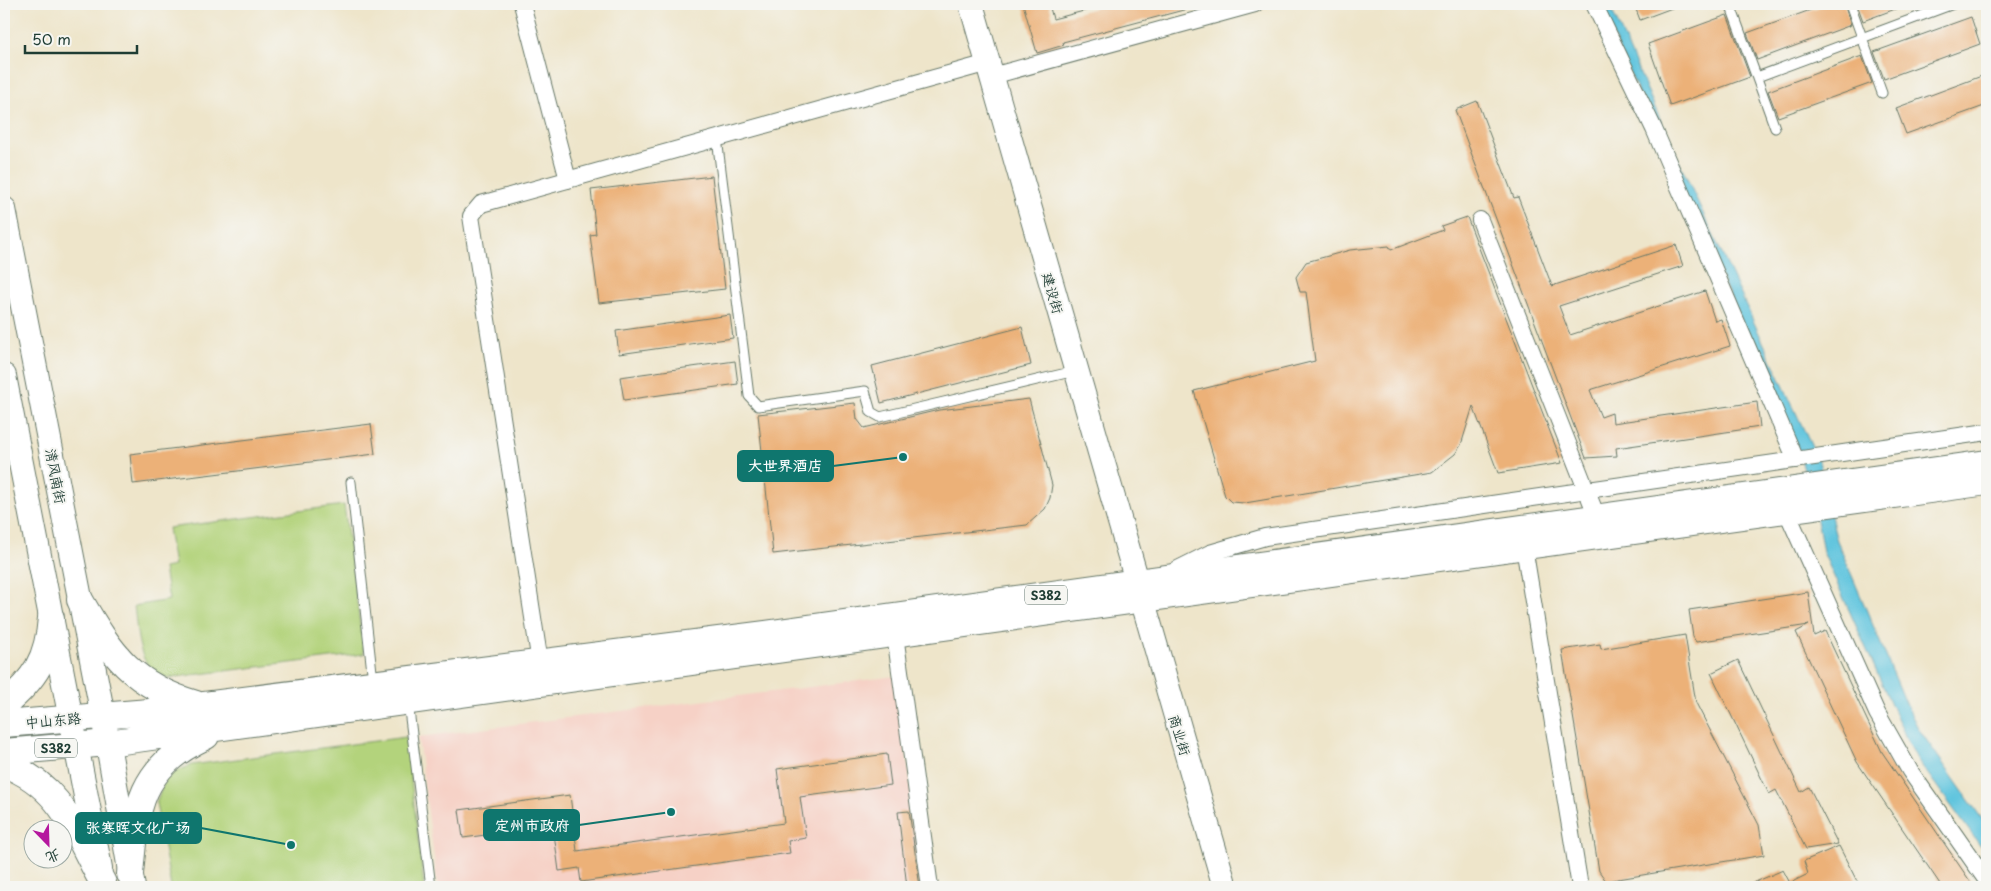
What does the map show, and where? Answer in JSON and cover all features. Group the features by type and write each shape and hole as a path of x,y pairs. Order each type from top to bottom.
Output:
{"main road":[{"name":"建设街","path":"971,4 1076,371 1145,587"},
{"name":"清风南街","path":"4,210 103,716 132,881"},
{"path":"4,376 103,885"},
{"name":"S382","path":"108,743 895,635 1145,587 1597,517 1987,463"},
{"name":"S382","path":"103,716 201,706 1145,587 1524,547 1987,482"},
{"name":"商业街","path":"1145,587 1225,887"},
{"path":"80,600 100,635 124,666 164,693 201,706"},
{"path":"4,705 34,675 44,659 50,638 51,618"},
{"name":"中山东路","path":"4,724 103,716"},
{"path":"132,881 136,825 148,786 169,758 184,747 227,727"},
{"name":"中山东路","path":"4,752 108,743"},
{"path":"4,764 17,769 40,784 58,802 77,831 103,885"}],"street":[{"path":"522,4 568,180"},
{"path":"540,663 470,216 480,204 717,138 1255,4"},
{"path":"1594,4 1654,129 1796,460"},
{"path":"1480,220 1597,517"},
{"path":"1145,587 1210,553 1266,537 1987,432"},
{"path":"1786,510 1877,713 1910,771 1987,881"},
{"path":"1524,547 1580,887"},
{"path":"895,635 930,887"}],"lane":[{"path":"1730,4 1775,128"},
{"path":"1850,4 1882,93"},
{"path":"1756,78 1953,4"},
{"path":"717,138 749,396 758,406 865,392 871,412 880,417 1076,371"},
{"path":"351,482 373,684"},
{"path":"408,702 430,887"}],"shaded area":[{"path":"896,676 924,887 438,887 418,737"}],"green space":[{"path":"344,505 364,654 167,678 149,667 140,649 134,606 169,600 164,568 174,566 168,528"},
{"path":"406,737 424,887 171,887 156,803 165,780 173,773 191,765"}],"water":[{"path":"1599,4 1609,4 1675,153 1820,465 1836,538 1908,708 1918,728 1987,826 1987,855 1917,759 1907,740 1823,552 1799,451"}],"building":[{"path":"1023,4 1049,4 1053,19 1111,4 1191,4 1191,8 1063,42 1064,45 1037,53"},
{"path":"1634,4 1680,4 1680,5 1640,20"},
{"path":"1827,4 1844,4 1851,25 1757,60 1747,33"},
{"path":"1857,4 1905,4 1906,5 1863,21"},
{"path":"1727,15 1750,77 1670,106 1648,44"},
{"path":"1971,17 1980,44 1884,79 1874,52"},
{"path":"1862,56 1872,83 1778,117 1768,91"},
{"path":"1987,74 1987,105 1906,134 1896,108"},
{"path":"1477,101 1514,198 1518,197 1552,286 1676,245 1683,266 1559,306 1570,335 1705,291 1715,321 1721,319 1730,346 1590,390 1601,417 1612,413 1613,423 1757,402 1760,427 1616,448 1617,456 1586,458 1455,110"},
{"path":"712,176 725,289 599,303 590,235 596,234 591,190"},
{"path":"1467,217 1562,463 1498,473 1473,406 1461,445 1455,454 1432,472 1245,503 1231,502 1225,496 1194,391 1315,361 1306,292 1300,292 1296,277 1306,262 1350,250 1389,246 1391,250 1443,230 1441,226"},
{"path":"730,315 733,338 619,354 616,331"},
{"path":"1022,327 1031,365 881,403 872,366"},
{"path":"735,361 738,384 624,400 620,377"},
{"path":"1029,399 1052,485 1050,498 1045,509 1027,525 773,554 758,414 855,403 857,419 864,428 939,410"},
{"path":"371,424 375,454 133,484 130,454"},
{"path":"1808,592 1814,636 1825,631 1882,752 1974,887 1942,887 1857,762 1796,632 1809,625 1696,642 1693,637 1689,610"},
{"path":"1685,635 1696,703 1759,825 1764,855 1606,881 1599,871 1562,650 1600,644 1601,649"},
{"path":"1738,660 1801,792 1809,787 1838,844 1806,849 1776,790 1769,794 1711,673"},
{"path":"887,754 891,785 800,797 806,838 788,841 790,853 581,882 579,868 559,871 553,826 463,838 459,810 570,795 577,851 784,823 777,769"},
{"path":"909,811 920,887 907,887 898,812"},
{"path":"1839,846 1860,887 1744,887 1783,870 1790,883 1808,874 1804,861"}],"place":[{"name":"大世界酒店","path":"903,457"},
{"name":"定州市政府","path":"671,812"},
{"name":"张寒晖文化广场","path":"291,845"}]}
